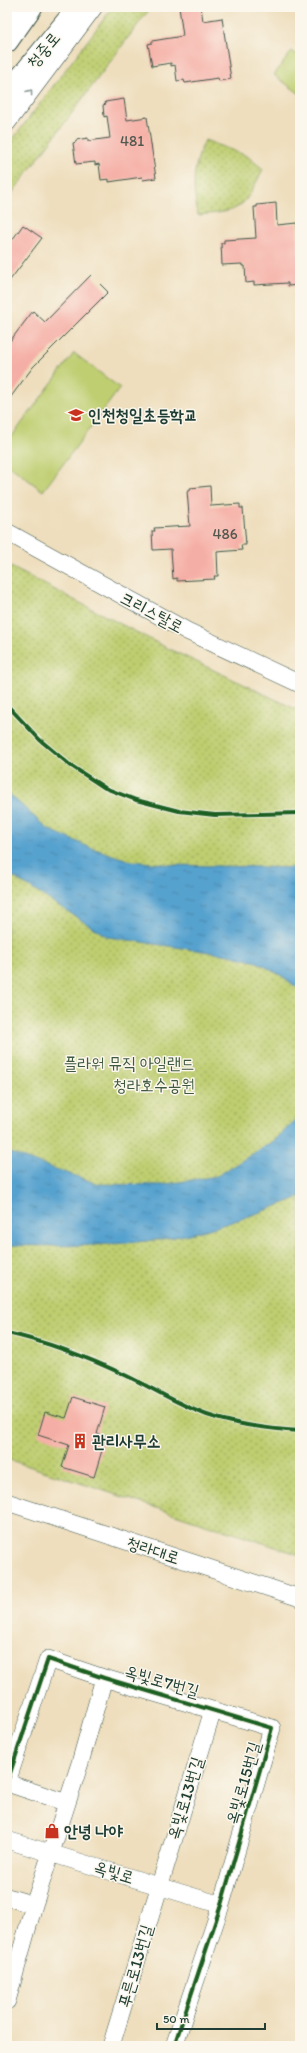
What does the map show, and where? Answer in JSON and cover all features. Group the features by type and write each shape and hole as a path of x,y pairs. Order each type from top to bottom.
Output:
{"main road":[{"name":"청중로","path":"7,41 31,7"},
{"name":"청중로","path":"7,95 79,7"}],"street":[{"path":"7,15 13,7"},
{"path":"7,123 94,7"},
{"name":"크리스탈로","path":"7,532 188,631 300,684"},
{"name":"청라대로","path":"7,1502 300,1598"},
{"path":"67,1803 7,1782 48,1659 104,1678"},
{"name":"옥빛로7번길","path":"7,2000 34,1905 67,1803 104,1678 213,1710"},
{"name":"옥빛로13번길","path":"159,1886 213,1710"},
{"name":"옥빛로15번길","path":"213,1710 272,1728 221,1905"},
{"name":"옥빛로","path":"7,1840 221,1905"},
{"name":"푸른로13번길","path":"111,2046 159,1886"},
{"path":"7,1897 34,1905"},
{"path":"174,2046 221,1905"}],"green space":[{"path":"113,7 151,7 7,200 7,147"},
{"path":"292,51 300,57 300,94 274,75"},
{"path":"205,140 247,156 263,169 251,192 240,206 224,212 198,215 194,177 195,169"},
{"path":"74,353 120,388 43,491 7,464 7,443"},
{"name":"청라호수공원","path":"7,565 167,648 300,711 300,1555 7,1459"}],"water":[{"path":"7,792 48,829 89,847 131,861 175,865 300,868 300,990 282,976 257,962 229,955 108,937 7,873"},
{"path":"300,1116 300,1197 219,1226 169,1238 129,1243 88,1245 7,1245 7,1152 98,1184 160,1185 217,1176 275,1140"}],"building":[{"path":"179,7 201,7 203,21 222,18 231,79 219,81 218,78 185,83 184,80 177,81 175,65 171,66 171,63 152,66 148,44 152,43 152,41 183,36"},
{"path":"124,99 127,120 147,117 156,178 143,180 142,177 109,182 109,179 101,180 99,164 95,165 95,162 76,164 73,143 76,142 76,140 88,138 88,141 110,138 107,116 104,117 103,105 106,104 105,102"},
{"path":"276,203 277,225 297,223 300,285 288,286 288,283 254,285 254,282 246,283 245,266 242,266 242,264 222,265 221,243 224,243 224,240 256,238 254,207 257,207 257,205"},
{"path":"23,225 42,238 7,284 7,247"},
{"path":"91,275 108,292 33,367 7,402 7,345 33,311 45,322"},
{"path":"210,486 211,506 240,504 240,508 243,508 246,545 241,545 242,550 217,552 218,576 214,576 215,579 177,581 177,578 173,579 171,549 153,550 152,531 155,531 154,528 190,526 187,491 190,491 190,488"},
{"name":"관리사무소","path":"73,1397 105,1407 97,1434 106,1437 94,1477 62,1467 69,1445 38,1435 45,1412 66,1418"}],"cycle path":[{"path":"7,705 40,740 70,765 105,788 136,800 179,811 215,815 300,813"},
{"path":"7,1333 38,1341 98,1363 207,1415 253,1426 300,1431"},
{"path":"7,1782 48,1659 104,1678 272,1728 221,1905 174,2046"}],"place":[{"name":"인천청일초등학교","path":"76,415"},
{"name":"관리사무소","path":"80,1441"},
{"name":"안녕 나야","path":"52,1831"}],"park label":[{"name":"플라워 뮤직 아일랜드","path":"129,1063"}]}
